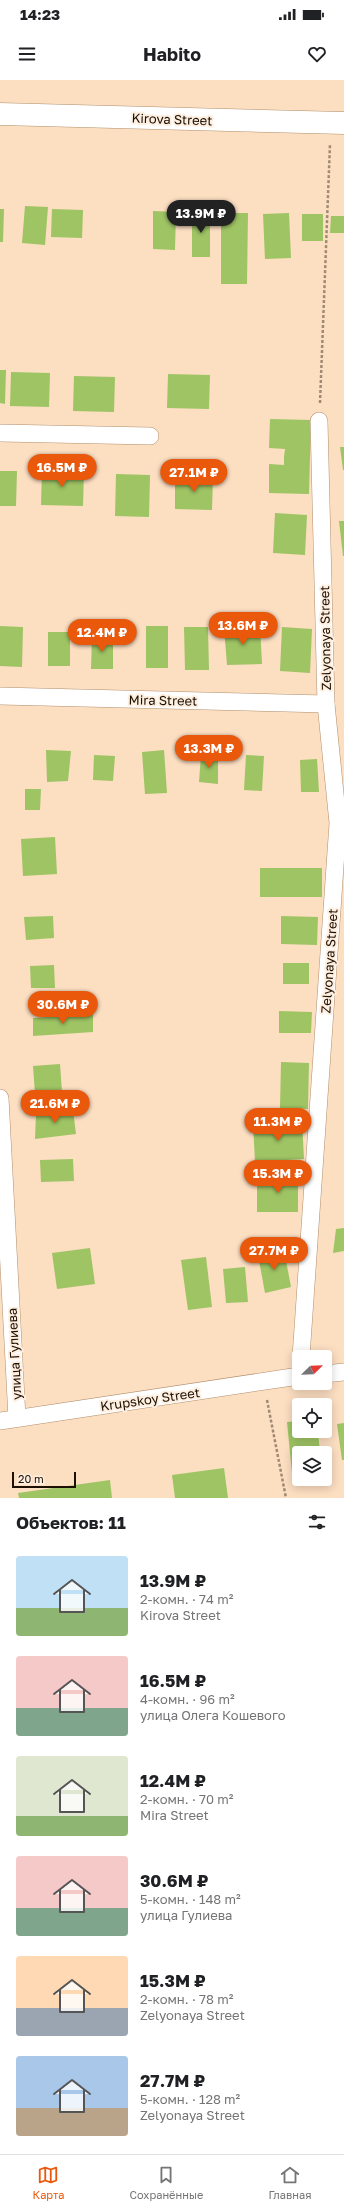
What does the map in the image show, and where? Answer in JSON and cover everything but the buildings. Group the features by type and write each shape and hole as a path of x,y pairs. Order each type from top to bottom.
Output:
{"main road":[{"name":"Kirova Street","path":"0,114 337,123"}],"street":[{"name":"Zelyonaya Street","path":"301,1350 338,823 326,704 319,421"},
{"path":"0,433 150,436"},
{"name":"Mira Street","path":"0,696 326,704"},
{"name":"улица Гулиева","path":"0,1098 18,1418"},
{"path":"332,1373 344,1372"},
{"name":"Krupskoy Street","path":"0,1421 264,1383 292,1377"}],"path":[{"path":"319,421 337,123"},
{"path":"264,1383 286,1498"}]}
